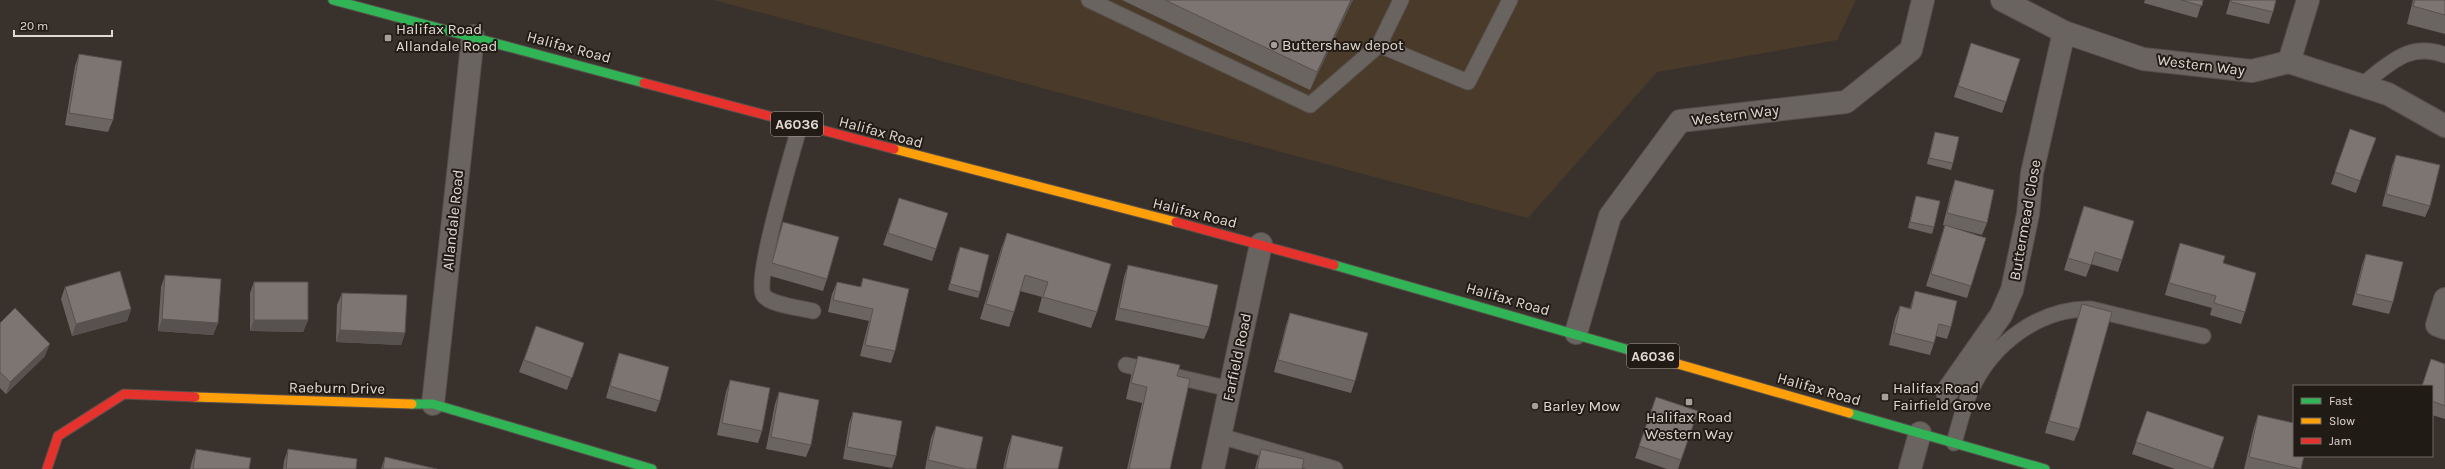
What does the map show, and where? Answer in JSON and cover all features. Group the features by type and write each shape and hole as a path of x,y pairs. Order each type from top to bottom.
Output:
{"main road":[{"name":"Halifax Road","path":"333,0 473,36 800,125 1261,244 1576,333 2046,469"},
{"name":"Raeburn Drive","path":"47,469 58,436 124,394 320,402 433,404 614,464 652,469"}],"street":[{"name":"Western Way","path":"1576,333 1610,216 1680,121 1846,102 1911,50 1923,0"},
{"name":"Western Way","path":"2002,0 2064,32 2143,59 2252,71 2289,62"},
{"path":"2308,0 2289,62 2388,94 2445,126"},
{"name":"Buttermead Close","path":"1948,392 2001,315 2012,290 2028,214 2032,173 2064,32"},
{"name":"Allandale Road","path":"433,404 473,36"},
{"name":"Farfield Road","path":"1213,469 1261,244"},
{"path":"2445,299 2437,325 2445,328"},
{"path":"1910,469 1920,433"}],"lane":[{"path":"1089,0 1310,105 1379,45 1401,0"},
{"path":"1379,45 1468,82 1510,0"},
{"path":"2362,85 2402,54 2434,50 2445,55"},
{"path":"800,125 764,261 761,291 764,296 771,301 813,311"},
{"path":"1954,443 1970,391 1987,364 2012,337 2047,316 2074,309 2091,309 2203,336"},
{"path":"1126,365 1230,389"},
{"path":"1220,436 1335,469"}],"shaded area":[{"path":"714,0 1856,0 1837,40 1657,72 1528,218"}],"building":[{"name":"Buttershaw depot","path":"1165,0 1351,0 1317,72"},
{"path":"2181,0 2203,0 2202,6"},
{"path":"2231,0 2276,0 2273,12 2231,2"},
{"path":"2415,0 2445,0 2445,15 2413,6"},
{"path":"1971,43 2020,59 2006,102 1958,86"},
{"path":"79,54 122,61 113,120 69,113"},
{"path":"2350,129 2376,138 2360,181 2335,172"},
{"path":"1935,132 1959,137 1953,163 1929,158"},
{"path":"2396,155 2440,165 2430,206 2386,194"},
{"path":"1955,180 1994,190 1987,223 1947,213"},
{"path":"1916,196 1940,201 1934,227 1910,222"},
{"path":"899,198 948,213 936,249 888,233"},
{"path":"2084,206 2134,221 2122,260 2095,252 2091,265 2068,258"},
{"path":"783,222 839,237 827,279 772,263"},
{"path":"1945,225 1986,238 1971,286 1931,274"},
{"path":"1007,233 1111,264 1097,312 1043,297 1048,282 1025,275 1014,312 986,304"},
{"path":"2180,243 2225,256 2223,263 2256,273 2245,312 2214,303 2216,296 2169,283"},
{"path":"960,247 989,255 980,292 950,284"},
{"path":"2366,254 2403,262 2393,302 2356,294"},
{"path":"1128,265 1218,285 1209,327 1119,308"},
{"path":"120,271 131,309 76,324 65,287"},
{"path":"165,275 221,279 218,323 162,319"},
{"path":"863,278 909,289 895,351 865,345 873,309 833,300 837,282 861,287"},
{"path":"254,282 308,282 308,320 254,320"},
{"path":"1915,291 1957,301 1951,327 1939,324 1934,343 1894,333 1900,306 1911,309"},
{"path":"342,293 407,295 405,333 340,330"},
{"path":"2082,304 2112,312 2079,429 2049,421"},
{"path":"15,308 50,344 10,382 0,372 0,323"},
{"path":"1290,313 1368,333 1355,381 1278,360"},
{"path":"536,326 584,343 572,378 524,360"},
{"path":"619,353 669,367 660,401 610,386"},
{"path":"1138,356 1180,365 1177,376 1190,379 1170,469 1129,469 1147,387 1131,383"},
{"path":"2431,359 2445,364 2445,406 2433,401 2433,385 2422,385"},
{"path":"730,380 770,388 762,431 722,423"},
{"path":"779,392 819,400 811,445 771,437"},
{"path":"1656,397 1698,411 1681,460 1639,446"},
{"path":"2147,411 2224,437 2213,469 2136,442"},
{"path":"853,412 902,421 896,456 847,447"},
{"path":"2258,415 2293,423 2293,457 2304,457 2301,469 2249,457"},
{"path":"936,426 983,437 976,469 966,469 928,460"},
{"path":"1012,435 1063,447 1058,469 1005,469"},
{"path":"196,449 251,458 249,469 193,469"},
{"path":"288,449 357,459 356,469 286,469"},
{"path":"1261,449 1304,459 1302,469 1257,469"},
{"path":"385,457 437,469 383,469"}],"traffic: fast":[{"path":"333,0 644,83"},
{"path":"1334,265 1643,354"},
{"path":"412,404 433,404 652,469"},
{"path":"1849,413 2045,469"}],"traffic: slow":[{"path":"894,149 1176,222"},
{"path":"1643,354 1849,413"},
{"path":"195,397 412,404"}],"traffic: jam":[{"path":"644,83 894,149"},
{"path":"1176,222 1334,265"},
{"path":"47,469 58,436 124,394 195,397"}],"place":[{"name":"Halifax Road Allandale Road","path":"388,38"},
{"name":"Buttershaw depot","path":"1274,45"},
{"name":"Halifax Road Fairfield Grove","path":"1885,397"},
{"name":"Halifax Road Western Way","path":"1689,402"},
{"name":"Barley Mow","path":"1535,406"}]}
